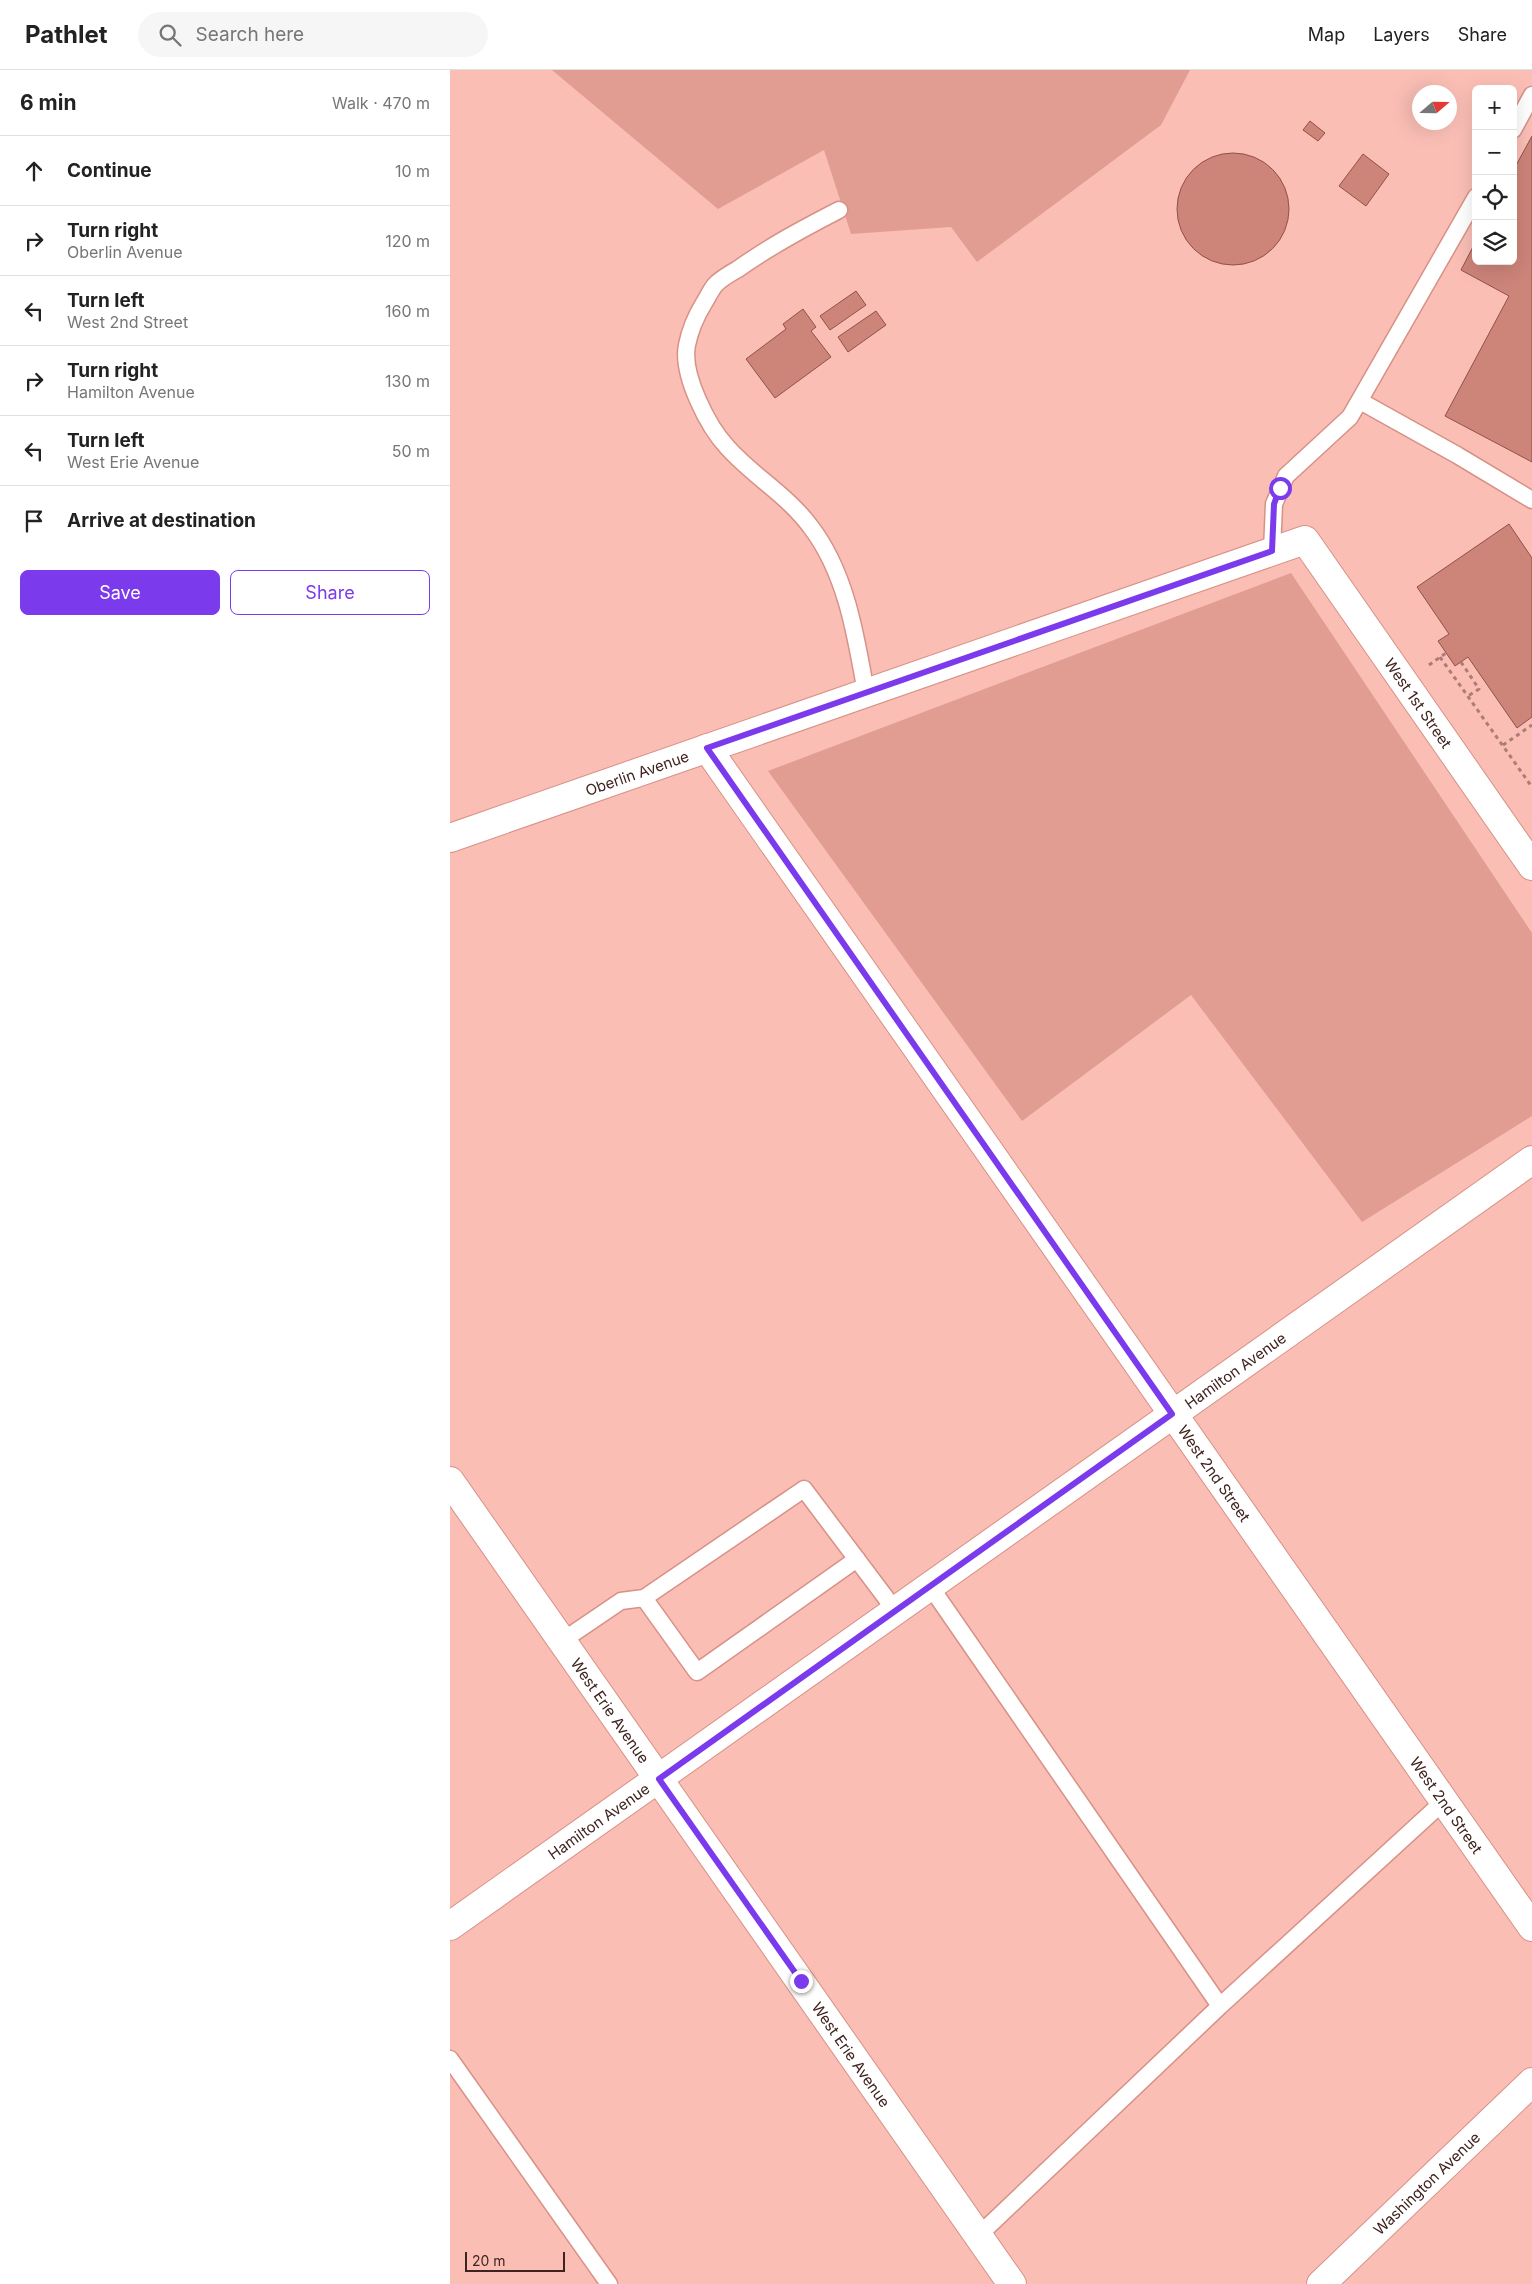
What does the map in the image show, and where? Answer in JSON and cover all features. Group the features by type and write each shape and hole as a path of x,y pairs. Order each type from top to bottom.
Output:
{"street":[{"name":"Oberlin Avenue","path":"450,838 1306,540"},
{"name":"West 1st Street","path":"1306,540 1532,866"},
{"name":"West 2nd Street","path":"707,748 1532,1927"},
{"name":"Hamilton Avenue","path":"450,1926 1532,1160"},
{"name":"West Erie Avenue","path":"450,1481 1012,2284"},
{"name":"Washington Avenue","path":"1322,2284 1532,2082"}],"lane":[{"path":"1517,123 1532,95"},
{"path":"1272,551 1274,504 1286,476 1350,417 1472,204"},
{"path":"839,210 766,248 715,285 696,317 687,347 690,376 698,402 713,430 728,448 797,510 811,526 827,553 838,576 849,609 866,693"},
{"path":"1360,401 1457,455 1532,500"},
{"path":"562,1641 621,1601 644,1598 804,1489 895,1610"},
{"path":"644,1598 697,1672 857,1559"},
{"path":"930,1586 1220,2006"},
{"path":"978,2236 1220,2006 1443,1802"},
{"path":"450,2059 609,2284"}],"path":[{"path":"1428,666 1446,653"},
{"path":"1440,657 1532,787"},
{"path":"1461,662 1479,689 1468,696"},
{"path":"1503,745 1532,725"}],"shaded area":[{"path":"552,70 1190,70 1161,125 977,262 951,227 851,234 824,150 718,209"},
{"path":"1291,573 1532,933 1532,1116 1362,1222 1191,995 1022,1121 768,771"}],"building":[{"path":"1310,121 1325,133 1318,141 1303,130"},
{"path":"1532,136 1532,462 1445,416 1509,296 1461,270 1472,249 1472,265 1517,265 1517,164"},
{"path":"1233,153 1255,157 1273,169 1285,187 1289,209 1285,231 1273,249 1255,261 1233,265 1211,261 1193,249 1181,231 1177,209 1181,187 1193,169 1211,157"},
{"path":"1363,154 1389,174 1366,206 1339,186"},
{"path":"856,291 866,305 830,330 820,316"},
{"path":"803,309 816,327 811,331 831,357 775,398 746,359 786,329 783,324"},
{"path":"876,311 886,325 848,352 838,337"},
{"path":"1509,524 1532,558 1532,717 1517,728 1468,657 1455,666 1438,641 1449,634 1417,587"}],"route":[{"path":"801,1981 659,1779 1172,1414 707,748 1272,551 1274,504 1280,488"}]}
